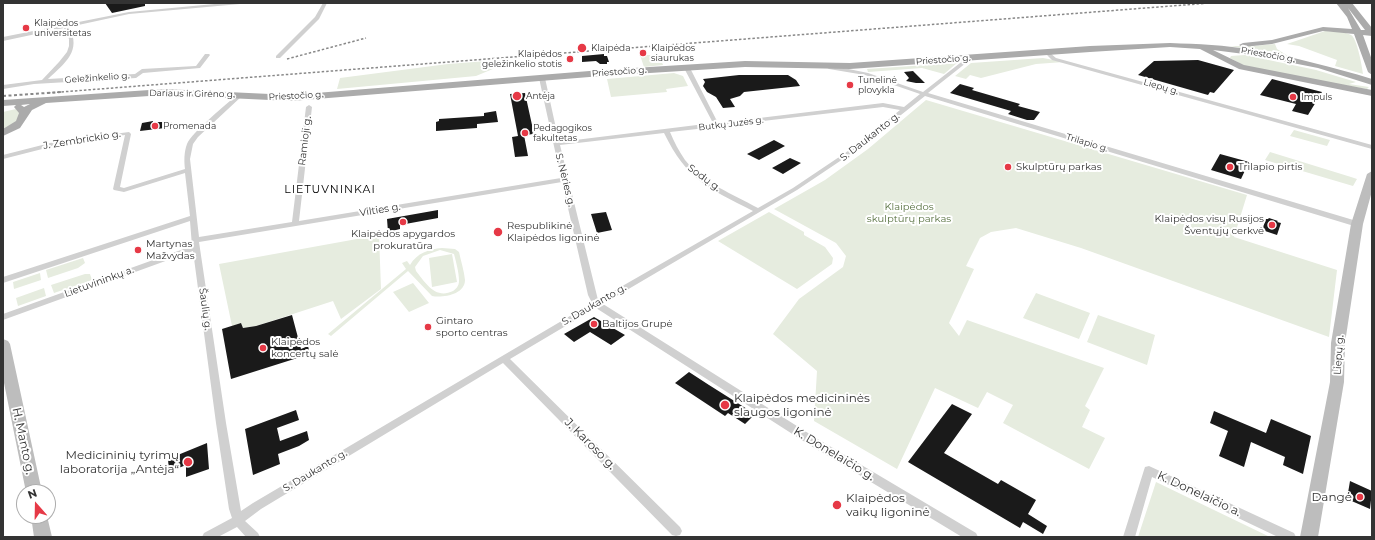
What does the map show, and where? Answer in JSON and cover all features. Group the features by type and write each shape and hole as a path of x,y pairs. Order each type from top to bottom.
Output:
{"main road":[{"path":"1340,3 1357,32 1372,72"},
{"path":"1348,3 1372,34"},
{"path":"1199,47 1253,45 1287,39 1323,29 1372,34"},
{"path":"1287,39 1280,44 1281,48 1306,63"},
{"name":"Priestočio g.","path":"1048,54 1066,58 1136,47"},
{"name":"Priestočio g.","path":"240,95 291,98 687,68 768,64 850,66 1136,47 1199,47 1252,52 1306,63 1372,82"},
{"path":"1199,47 1229,63 1249,69 1372,93"},
{"path":"1229,63 1226,58 1230,54 1252,52"},
{"name":"Dariaus ir Girėno g.","path":"5,102 119,90 178,88 224,91 240,95"},
{"name":"Dariaus ir Girėno g.","path":"5,102 164,92 240,95"},
{"path":"3,133 20,124 24,113 29,108 44,100 72,94"},
{"path":"5,102 20,107 24,113"},
{"name":"Liepų g.","path":"1309,537 1325,454 1336,382 1338,343 1357,224 1372,174"},
{"name":"H. Manto g.","path":"3,344 32,484"},
{"path":"41,524 43,537"}],"street":[{"path":"3,39 148,11 240,3"},
{"path":"278,57 317,18 325,3"},
{"path":"42,82 62,62 72,46 72,39 66,26"},
{"name":"Geležinkelio g.","path":"3,87 42,82 136,76 142,71 198,67 207,55"},
{"name":"S. Daukanto g.","path":"208,537 504,358 839,161 969,58"},
{"name":"Liepų g.","path":"1066,58 1372,147"},
{"name":"Trilapio g.","path":"816,65 866,74 924,94 1357,224"},
{"path":"687,68 716,126"},
{"name":"S. Nėries g.","path":"542,78 592,295 596,304"},
{"name":"Šaulių g.","path":"238,520 221,423 195,244 194,217 187,159 190,144 196,136 240,95"},
{"name":"Butkų Juzės g.","path":"556,144 883,105 906,109"},
{"name":"Ramioji g.","path":"295,224 309,107"},
{"name":"Sodų g.","path":"666,131 682,160 694,173 712,187 757,210"},
{"name":"J. Zembrickio g.","path":"3,157 59,143 127,133 116,189 124,190 188,170"},
{"name":"Vilties g.","path":"195,244 295,224 565,179"},
{"path":"3,280 194,217"},
{"name":"Lietuvininkų a.","path":"3,317 195,244"},
{"name":"K. Donelaičio g.","path":"596,304 638,333 972,537"},
{"name":"J. Karoso g.","path":"504,358 676,531"},
{"name":"K. Donelaičio a.","path":"1129,537 1149,470 1290,537"},
{"path":"238,520 243,528 254,537"}],"green space":[{"path":"1325,31 1345,33 1353,37 1359,53 1363,74 1335,66 1337,60 1299,46 1287,44"},
{"path":"1275,44 1277,49 1288,56 1230,46 1253,46"},
{"path":"640,55 659,55 663,65 644,67"},
{"path":"1245,55 1316,70 1356,82 1349,84 1369,87 1367,89 1354,87 1247,67 1230,58 1231,56"},
{"path":"1043,58 1064,62 1036,64 981,78 970,75 966,79 955,76 971,63"},
{"path":"501,60 500,66 476,76 337,89 340,78 448,64"},
{"path":"957,63 944,74 922,68 868,72 867,69"},
{"path":"674,73 683,76 688,86 666,89 667,92 611,97 607,79"},
{"name":"Klaipėdos skulptūrų parkas","path":"926,100 1247,195 1234,237 1337,270 1329,337 1081,248 1016,228 991,232 980,238 966,266 974,269 949,323 959,336 967,320 1104,368 1085,406 1090,410 1082,427 1105,438 1089,469 1003,423 1013,405 987,392 978,408 935,388 897,469 814,421 817,371 773,334 799,299 843,267 846,256 836,243 774,209 825,180 868,149"},
{"path":"16,109 19,112 18,121 3,131 3,112"},
{"path":"1294,130 1330,140 1327,146 1290,136"},
{"path":"1270,152 1357,179 1353,186 1265,160"},
{"path":"769,212 804,232 804,235 825,247 833,258 832,264 797,289 718,241"},
{"path":"379,235 381,289 341,319 333,301 256,326 243,328 241,323 232,326 219,264"},
{"path":"437,249 455,249 459,252 465,280 461,289 447,296 432,296 408,271 331,336 328,334 406,269 402,263 407,261 410,265 416,257 428,251","holes":["440,250 454,254 459,281 458,286 453,291 447,293 436,292 427,285 416,271 415,267 423,256"]},
{"path":"452,254 457,282 432,287 429,258"},
{"path":"83,258 85,263 78,268 48,278 46,270"},
{"path":"40,273 41,280 14,289 13,282"},
{"path":"85,274 90,274 92,280 54,293 51,285"},
{"path":"413,283 429,303 409,312 393,292"},
{"path":"44,288 46,296 18,306 16,298"},
{"path":"1036,293 1090,313 1079,339 1023,318"},
{"path":"1098,315 1155,335 1147,365 1087,342"},
{"path":"1156,482 1270,537 1138,537"}],"building":[{"path":"105,3 145,3 145,6 112,13"},
{"path":"604,54 604,56 607,56 609,62 607,62 607,64 600,64 596,61 582,62 582,56"},
{"path":"1198,60 1234,70 1214,93 1210,92 1208,95 1138,75 1154,61"},
{"path":"913,71 925,83 906,81 909,78 904,72"},
{"path":"739,75 788,75 796,80 800,86 744,92 740,96 730,99 735,107 723,108 716,97 707,92 703,86 705,82 703,79"},
{"name":"Impuls","path":"1272,79 1322,92 1308,115 1292,111 1296,104 1260,95"},
{"path":"960,84 974,88 972,90 1020,104 1018,106 1040,112 1034,120 1027,120 1008,114 1011,111 950,93"},
{"path":"525,93 534,134 524,135 528,156 515,157 512,137 518,136 510,94"},
{"path":"496,111 498,122 477,124 477,128 436,131 436,122 439,121 439,119 484,116 484,113"},
{"name":"Promenada","path":"153,121 172,122 165,128 140,131 142,123"},
{"path":"774,140 785,146 759,160 747,154"},
{"name":"Trilapio pirtis","path":"1220,154 1249,162 1241,179 1211,170"},
{"path":"790,158 801,163 783,174 772,168"},
{"name":"Klaipėdos apygardos prokuratūra","path":"438,210 438,218 400,225 400,229 388,232 387,219"},
{"path":"606,212 612,230 597,233 591,214"},
{"name":"Klaipėdos visų Rusijos Šventųjų cerkvė","path":"1269,218 1281,223 1277,235 1262,230 1266,219"},
{"name":"Klaipėdos koncertų salė","path":"292,315 301,349 308,346 310,354 231,379 222,329 241,323 243,328 256,326"},
{"name":"Baltijos Grupė","path":"594,317 625,335 611,345 590,332 574,342 564,334"},
{"name":"Klaipėdos medicininės slaugos ligoninė","path":"689,372 755,414 745,424 728,413 725,416 675,383"},
{"path":"952,404 972,414 944,453 998,484 1001,480 1036,500 1028,514 1047,526 1043,534 1023,522 1020,528 908,462"},
{"path":"296,410 299,420 277,428 280,441 307,431 309,440 299,446 278,454 280,464 253,475 245,429"},
{"path":"1214,411 1266,433 1271,419 1311,436 1303,474 1283,465 1285,457 1251,442 1244,467 1219,456 1228,431 1210,423"},
{"name":"Medicininių tyrimų laboratorija „Antėja“","path":"207,443 209,469 186,477 186,465 169,472 168,459"},
{"name":"Dangė","path":"1350,481 1372,491 1370,509 1347,499"}],"railway":[{"path":"60,92 1210,3"},
{"path":"287,59 366,38"},
{"path":"3,96 60,92"},
{"path":"48,93 60,92"}],"place":[{"name":"Klaipėdos universitetas","path":"26,28"},
{"name":"Klaipėda","path":"582,48"},
{"name":"Klaipėdos siaurukas","path":"643,53"},
{"name":"Klaipėdos geležinkelio stotis","path":"570,59"},
{"name":"Tunelinė plovykla","path":"850,85"},
{"name":"Antėja","path":"517,96"},
{"name":"Impuls","path":"1293,97"},
{"name":"Promenada","path":"155,126"},
{"name":"Pedagogikos fakultetas","path":"525,133"},
{"name":"Skulptūrų parkas","path":"1008,167"},
{"name":"Trilapio pirtis","path":"1230,167"},
{"name":"Klaipėdos apygardos prokuratūra","path":"403,222"},
{"name":"Klaipėdos visų Rusijos Šventųjų cerkvė","path":"1272,225"},
{"name":"Respublikinė Klaipėdos ligoninė","path":"498,232"},
{"name":"Martynas Mažvydas","path":"138,250"},
{"name":"Baltijos Grupė","path":"594,324"},
{"name":"Gintaro sporto centras","path":"428,327"},
{"name":"Klaipėdos koncertų salė","path":"263,348"},
{"name":"Klaipėdos medicininės slaugos ligoninė","path":"725,405"},
{"name":"Medicininių tyrimų laboratorija „Antėja“","path":"188,462"},
{"name":"Dangė","path":"1360,497"},
{"name":"Klaipėdos vaikų ligoninė","path":"837,505"}],"district":[{"name":"LIETUVNINKAI","path":"330,190"}]}
